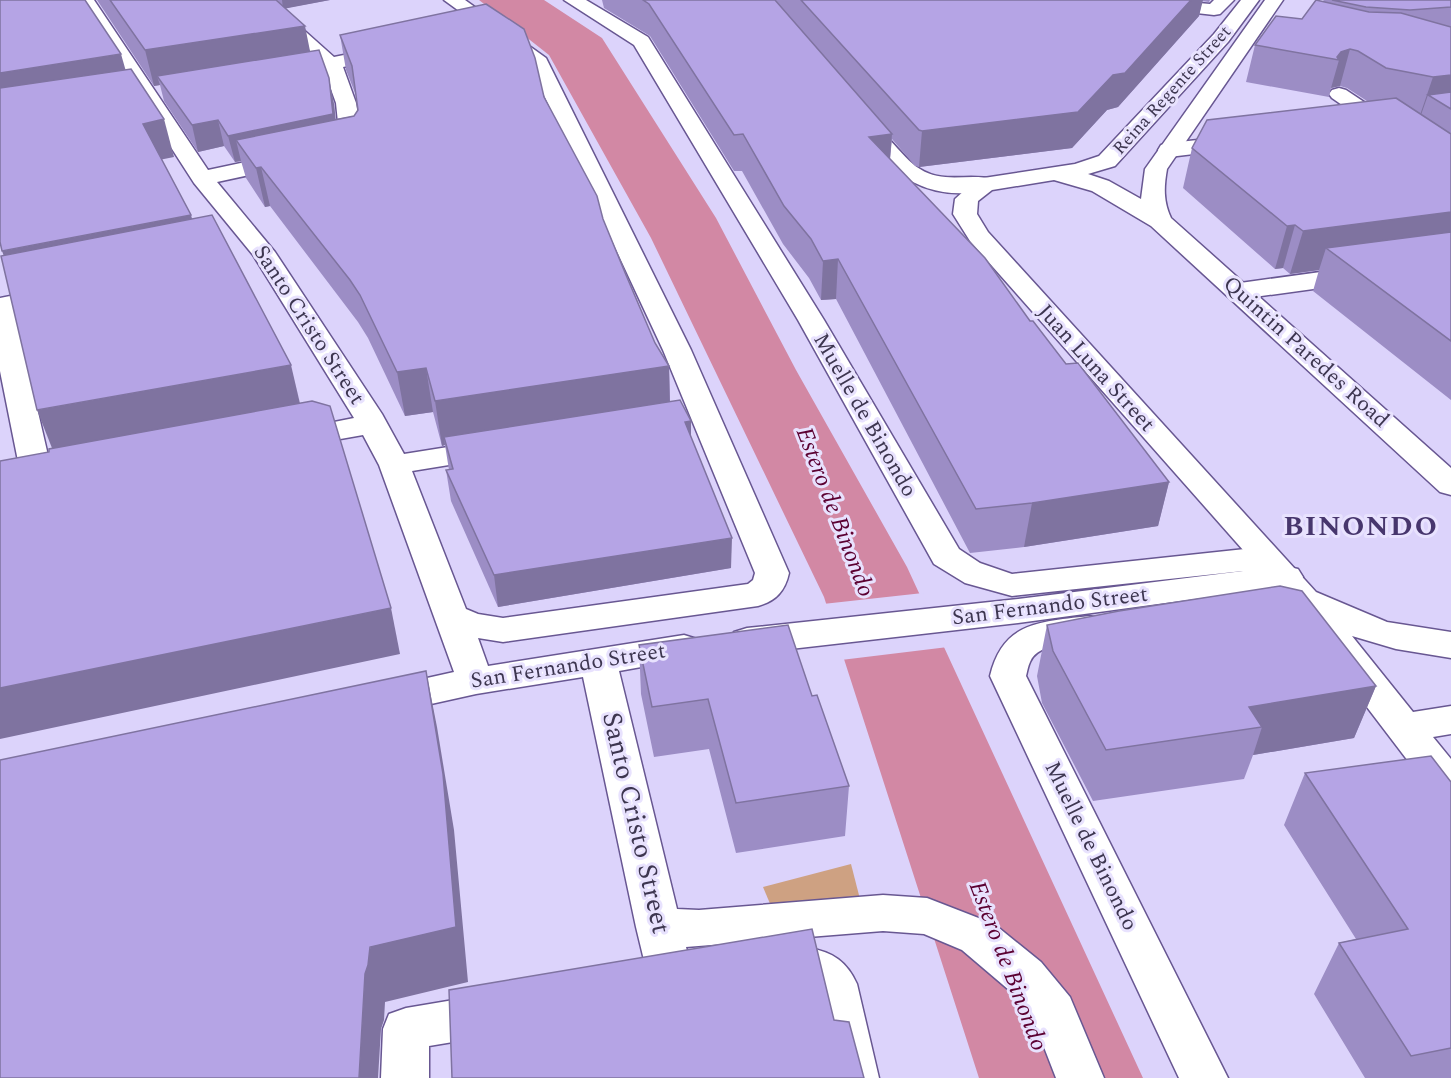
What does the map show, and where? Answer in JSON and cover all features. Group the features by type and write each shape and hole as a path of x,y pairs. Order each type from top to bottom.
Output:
{"street":[{"name":"Santo Cristo Street","path":"85,0 251,255 372,424 394,465 476,681"},
{"path":"202,178 352,146 346,102 332,65 259,0"},
{"path":"452,616 471,625 503,630 758,594 769,585 772,573 692,416 677,350 536,58 483,31 453,0"},
{"name":"Muelle de Binondo","path":"573,0 641,41 811,320 946,556 952,561 979,575 1012,585 1234,560 1260,564 1294,587"},
{"path":"1167,5 1207,11 1218,8 1225,0"},
{"name":"Reina Regente Street","path":"1160,221 1154,206 1152,186 1156,169 1274,0"},
{"name":"Reina Regente Street","path":"1050,175 1088,168 1107,161 1221,38 1246,7"},
{"path":"262,76 332,65 402,49"},
{"path":"1339,94 1451,170"},
{"path":"847,105 906,173 932,183 985,184 1050,175"},
{"path":"1354,131 1420,124"},
{"path":"1169,150 1262,140"},
{"name":"Quintin Paredes Road","path":"1050,175 1075,178 1107,188 1160,221 1446,474"},
{"name":"Juan Luna Street","path":"985,184 973,192 965,206 970,224 978,236 1294,587 1451,788"},
{"path":"1240,291 1451,262"},
{"path":"10,492 51,484 0,306 80,290"},
{"path":"269,443 372,424"},
{"path":"394,465 519,445"},
{"path":"1294,587 1318,607 1370,628 1415,640 1451,645"},
{"name":"Muelle de Binondo","path":"1203,1078 1008,676 1010,660 1017,648 1032,639 1045,635 1294,587"},
{"name":"San Fernando Street","path":"348,708 476,681 673,649 1018,611 1190,589 1294,587"},
{"name":"Santo Cristo Street","path":"598,660 658,927 690,983 810,966 826,972 834,984 855,1078"},
{"path":"1406,728 1451,720"},
{"path":"658,927 699,929 883,913 927,916 978,937 1025,976 1054,1012 1080,1078"},
{"path":"405,1078 406,1029 534,1008"}],"shaded area":[{"path":"851,864 861,903 771,906 763,887"}],"water":[{"name":"Estero de Binondo","path":"479,0 544,0 602,38 716,218 796,370 907,567 1143,1078 979,1078 824,597 651,238 549,55"}],"pier":[{"path":"923,593 948,647 841,660 823,604"}],"building":[{"path":"0,0 85,0 121,54 0,73"},
{"path":"110,0 276,0 305,26 145,50"},
{"path":"643,0 775,0 892,134 869,137 985,258 1030,321 1033,321 1066,364 1078,363 1169,482 1032,503 976,509 838,259 823,261 811,239 784,206 743,134 734,135 649,4"},
{"path":"801,0 1191,0 1125,73 1113,75 1078,112 922,131"},
{"path":"1316,0 1369,12 1401,13 1451,27 1451,75 1433,77 1386,68 1358,51 1350,49 1341,52 1337,57 1339,60 1255,45 1276,16 1302,19"},
{"path":"1332,0 1451,0 1451,7 1410,10 1366,7"},
{"path":"486,4 524,29 535,58 544,97 597,196 603,219 626,275 655,343 669,366 435,401 426,368 397,372 360,295 350,280 261,167 256,168 236,140 354,116 358,110 352,66 340,35"},
{"path":"319,50 329,78 333,114 228,136 218,120 192,125 157,76"},
{"path":"131,69 164,119 143,124 191,215 2,251 0,242 0,88"},
{"path":"1451,92 1451,109 1428,95"},
{"path":"1396,98 1451,134 1451,212 1303,231 1295,225 1287,226 1192,148 1207,120"},
{"path":"212,215 291,365 37,410 1,256"},
{"path":"1451,232 1451,341 1326,248"},
{"path":"680,400 691,421 685,422 732,538 494,575 446,470 453,469 444,437"},
{"path":"312,401 330,406 391,608 0,688 0,461 49,452 49,449"},
{"path":"1280,586 1302,591 1376,686 1249,707 1262,727 1106,750 1053,651 1047,625 1119,611"},
{"path":"788,625 812,696 817,695 849,786 736,803 708,699 652,707 639,645"},
{"path":"426,671 443,774 456,927 370,947 365,974 359,1078 0,1078 0,760"},
{"path":"1431,756 1451,782 1451,1048 1411,1056 1339,943 1408,929 1305,773"},
{"path":"812,929 834,1020 849,1022 864,1078 452,1078 449,990"}],"district":[{"name":"BINONDO","path":"1361,526"}]}
